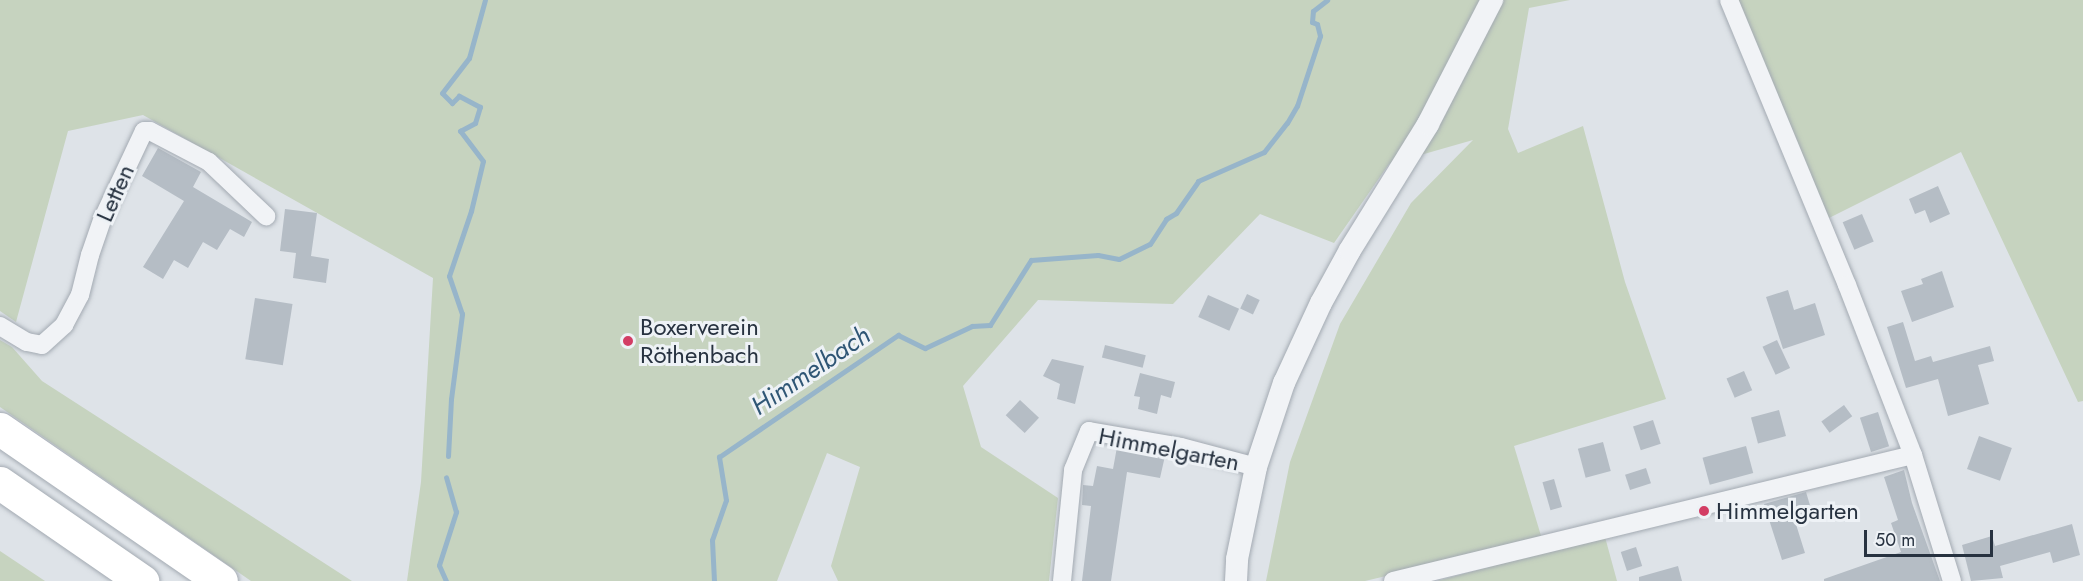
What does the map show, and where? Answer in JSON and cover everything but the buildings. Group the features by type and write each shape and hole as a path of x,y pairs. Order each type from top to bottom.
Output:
{"highway":[{"path":"0,429 221,581"},
{"path":"0,483 142,581"}],"street":[{"path":"1236,581 1237,559 1256,467 1284,383 1350,250 1428,124 1492,0"},
{"path":"1729,0 1847,285 1913,455 1952,581"},
{"name":"Letten","path":"0,326 27,342 42,345 64,325 80,295 90,255 103,218 144,131 150,131 209,162 266,216"},
{"name":"Himmelgarten","path":"1062,581 1073,470 1089,431 1181,447 1256,467"},
{"path":"1393,581 1913,455"}],"green space":[{"path":"0,0 1570,0 1529,8 1508,129 1518,153 1583,126 1625,282 1666,399 1514,446 1542,539 1365,581 1266,581 1290,462 1340,324 1411,203 1473,140 1389,164 1334,243 1260,214 1173,304 1038,300 963,386 981,447 1058,498 1049,581 838,581 831,566 860,467 827,453 777,581 407,581 421,482 433,278 143,115 68,131 16,322 0,311"},
{"path":"1735,0 2083,0 2083,401 2078,402 1961,152 1827,219"},
{"path":"0,340 12,347 42,381 352,581 251,581 0,407"},
{"path":"1605,537 1617,581 1437,581 1545,552"},
{"path":"0,551 45,581 0,581"}],"waterway":[{"name":"Himmelbach","path":"448,456 451,399 462,314 449,276 471,211 483,161 460,131 475,123 480,107 459,96 452,103 442,93 469,58 485,0"},
{"name":"Himmelbach","path":"714,581 712,540 726,500 719,457 898,335 925,348 972,326 990,325 1031,260 1098,255 1119,259 1150,244 1166,219 1176,213 1198,181 1264,152 1287,123 1297,106 1320,36 1317,24 1312,22 1313,11 1327,0"},
{"name":"Himmelbach","path":"446,477 456,512 439,565 446,581"}],"place":[{"name":"Boxerverein Röthenbach","path":"628,341"},
{"name":"Himmelgarten","path":"1704,511"}]}
